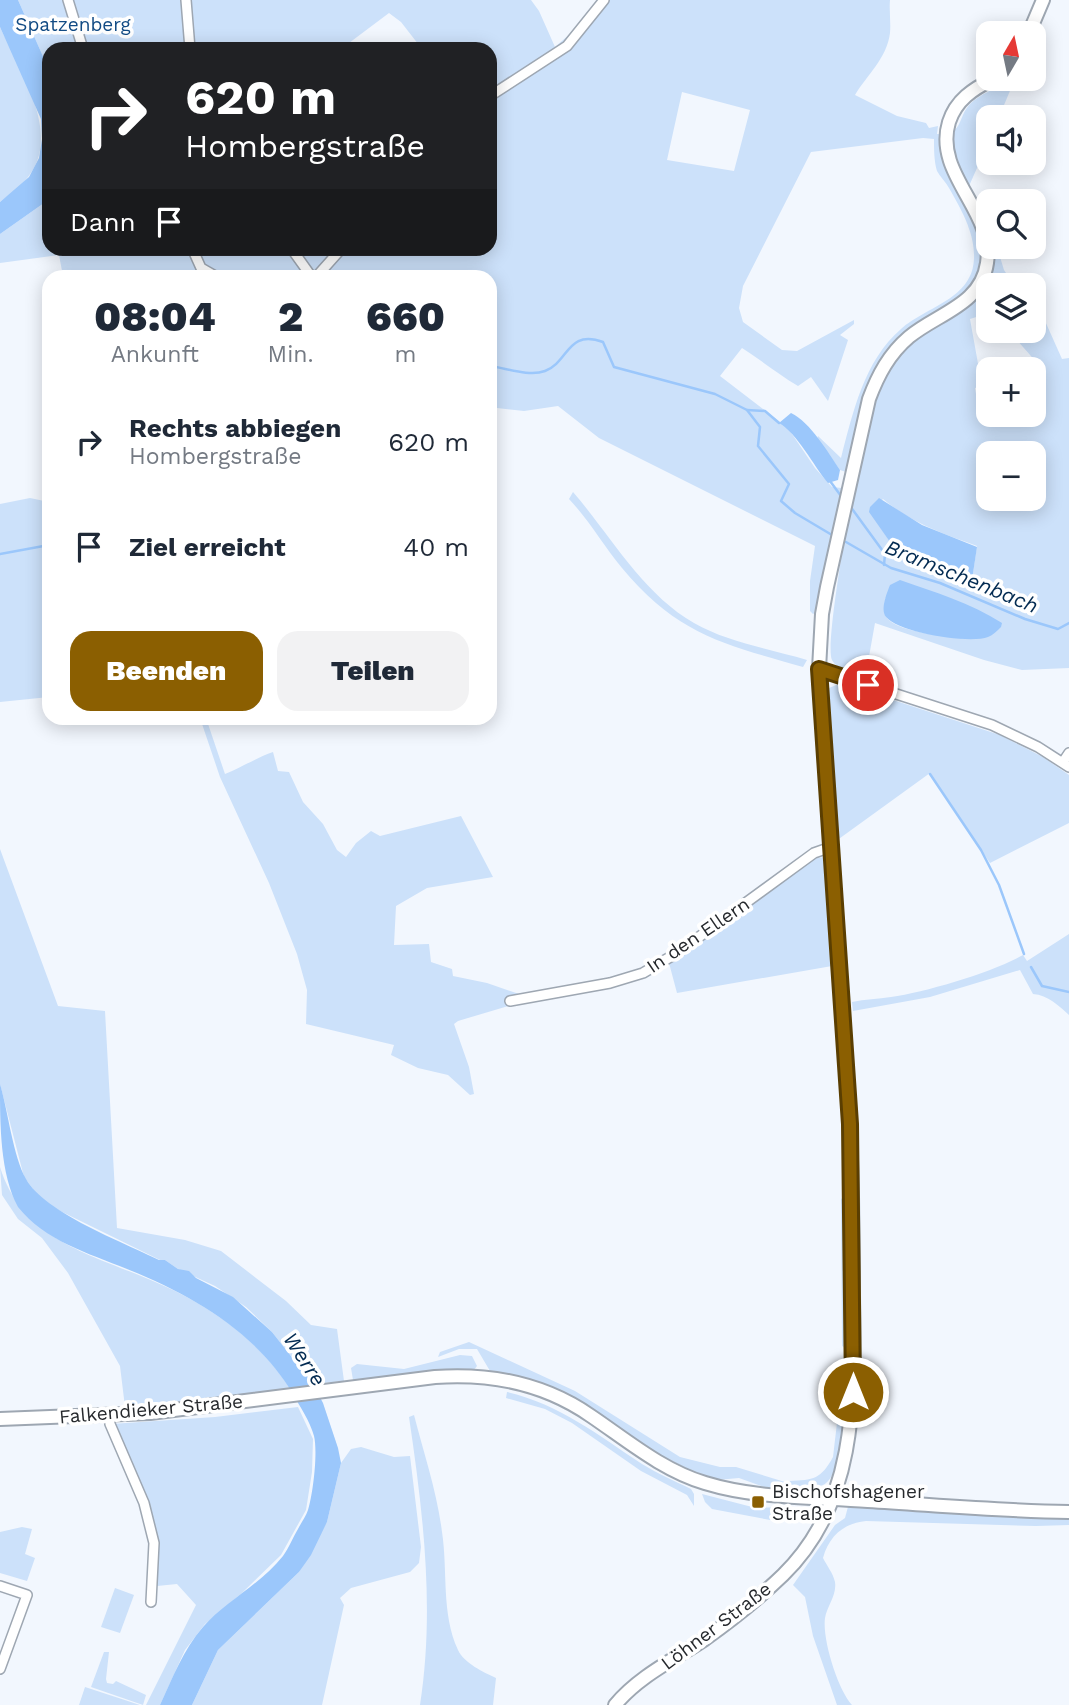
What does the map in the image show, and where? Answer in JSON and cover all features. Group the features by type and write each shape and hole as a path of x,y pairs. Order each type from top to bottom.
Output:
{"main road":[{"path":"1034,21 1043,0"},
{"name":"Löhner Straße","path":"615,1705 645,1678 706,1638 755,1601 793,1565 822,1521 849,1446 854,1336 850,1124 819,669 825,594 869,399 881,370 894,352 911,336 968,300 986,272 988,256 985,235 950,161 946,141 950,119 960,102 976,89"},
{"name":"Falkendieker Straße","path":"0,1419 109,1416 193,1408 369,1384 460,1375 506,1380 567,1401 642,1452 701,1482 746,1492 832,1499"},
{"path":"832,1499 1069,1512"}],"street":[{"path":"68,0 81,42"},
{"path":"186,0 189,42"},
{"path":"497,91 567,46 604,0"},
{"path":"322,270 335,256"},
{"path":"819,669 992,725 1014,734 1066,765 1069,753"},
{"name":"In den Ellern","path":"510,1001 610,983 643,973 677,953 814,853 831,846"},
{"path":"109,1416 144,1503 154,1543 151,1601"},
{"path":"0,1586 27,1595 0,1669"}],"green space":[{"name":"Spatzenberg","path":"18,0 531,0 539,11 555,47 571,33 598,0 890,0 888,42 881,58 855,95 897,116 926,123 929,128 938,126 937,134 946,134 956,129 966,109 983,94 989,91 1010,91 1004,105 976,105 976,170 969,186 976,199 976,259 1001,259 1006,273 976,273 976,317 970,319 977,357 976,427 1046,427 1046,357 1032,357 1020,343 1046,343 1046,323 1062,359 1069,358 1069,668 1022,670 875,623 865,679 838,667 832,660 831,639 843,544 832,538 813,614 810,611 810,581 815,546 599,438 558,406 524,411 497,408 497,270 62,270 59,256 497,256 497,42 417,42 401,22 389,13 350,42 42,42 42,54","holes":["682,92 750,110 734,171 667,160","923,138 934,139 937,171 948,186 970,230 974,249 972,272 957,292 901,329 878,356 862,388 841,458 818,436 817,439 840,470 846,472 842,488 832,487 815,468 788,428 720,376 742,348 798,386 811,377 828,401 848,340 840,335 854,324 854,320 797,351 782,350 743,322 739,308 743,286 811,152","883,499 916,521 977,546 972,580 911,561 897,552 870,512","885,598 971,639 924,633 899,626 885,615"]},
{"path":"0,27 34,102 40,122 41,142 38,160 28,177 0,202"},
{"path":"42,204 42,256 52,256 0,263 0,234"},
{"path":"573,492 628,563 675,611 720,635 807,660 803,667 725,643 683,623 663,608 643,591 615,559 569,499"},
{"path":"30,498 42,501 42,698 0,702 0,504"},
{"path":"841,683 1000,735 1043,757 1069,775 1069,823 990,863 930,773 836,841 826,694 829,688"},
{"path":"202,725 208,725 225,774 273,752 278,771 289,772 303,802 323,824 337,850 346,857 356,843 371,831 380,836 461,816 493,877 427,888 396,906 394,945 429,944 431,962 452,969 453,976 487,983 522,995 616,979 647,968 813,859 824,857 832,966 677,993 669,963 647,974 528,1000 458,1021 454,1024 469,1067 474,1094 470,1095 448,1075 418,1068 391,1055 394,1045 306,1024 307,990 297,954 269,883 220,777"},
{"path":"0,849 58,1006 105,1011 117,1228 185,1240 221,1251 286,1301 311,1325 337,1329 344,1381 313,1384 272,1332 246,1307 215,1286 165,1260 160,1260 52,1207 36,1193 24,1177 0,1084"},
{"path":"1069,934 1069,1015 1048,999 1033,994 1020,970 930,997 853,1011 852,1002 940,986 995,968 1023,955 1027,961"},
{"path":"0,1167 11,1193 26,1214 45,1230 66,1244 181,1294 217,1315 265,1356 290,1389 125,1407 120,1366 68,1273 42,1238 18,1219 2,1195"},
{"path":"844,1197 845,1348 842,1346 841,1199"},
{"path":"469,1342 575,1391 680,1457 720,1467 736,1467 785,1482 786,1489 764,1487 739,1478 717,1480 692,1471 649,1449 568,1396 523,1379 490,1371 477,1349 459,1349 438,1357 440,1352"},
{"path":"845,1354 848,1357 846,1406 837,1465 831,1478 823,1485 789,1488 789,1481 816,1477 825,1470 833,1457"},
{"path":"460,1355 472,1356 477,1366 473,1371 353,1380 351,1368 357,1364 404,1369"},
{"path":"507,1392 561,1412 648,1468 691,1489 694,1506 687,1495 641,1471 572,1423 545,1409 506,1398"},
{"path":"298,1407 313,1439 312,1472 306,1510 281,1555 205,1624 185,1650 160,1705 146,1705 196,1605 177,1584 157,1586 156,1537 111,1424 215,1417"},
{"path":"414,1415 440,1517 447,1607 453,1636 465,1659 474,1667 496,1678 493,1705 420,1705 427,1633 427,1597 423,1525 409,1417"},
{"path":"361,1447 394,1457 410,1456 421,1547 419,1563 410,1572 351,1588 340,1598 344,1605 322,1705 192,1705 218,1650 299,1572 327,1522 341,1463 351,1449"},
{"path":"853,1488 868,1493 901,1497 1069,1507 1069,1525 866,1521 838,1532 829,1543 823,1558 835,1582 825,1627 829,1651 841,1688 852,1705 837,1705 813,1636 805,1597 793,1585 835,1525 845,1518"},
{"path":"702,1494 756,1508 782,1507 779,1519 770,1520 712,1509"},
{"path":"22,1527 32,1529 25,1554 35,1558 27,1581 0,1573 0,1532"},
{"path":"115,1588 134,1595 120,1633 101,1627"},
{"path":"104,1652 109,1652 107,1683 113,1684 116,1681 146,1695 143,1705 91,1687"},
{"path":"85,1687 140,1705 79,1705"}],"water":[{"path":"0,0 18,0 42,54 42,139 41,119 0,27"},
{"path":"42,139 42,204 0,234 0,202 29,177 39,158"},
{"path":"791,413 812,430 824,446 840,470 838,480 828,483 798,442 779,423"},
{"path":"879,498 922,525 977,547 972,580 911,561 897,552 869,512"},
{"path":"900,580 978,610 1002,623 1001,627 988,637 966,639 935,636 893,623 884,614 884,605 890,585"},
{"path":"0,1084 21,1169 36,1192 86,1226 159,1260 165,1260 178,1269 189,1271 196,1278 233,1297 272,1332 313,1384 323,1403 338,1448 341,1463 327,1522 311,1555 299,1572 218,1650 192,1705 160,1705 184,1654 203,1627 274,1566 287,1550 310,1503 315,1462 314,1436 305,1414 278,1372 241,1334 175,1291 54,1237 29,1219 18,1207 4,1164"}],"waterway":[{"name":"Bramschenbach","path":"497,367 539,373 553,367 575,343 591,339 603,342 614,367 715,394 747,410 760,427 758,446 789,484 781,501 795,513 832,535"},
{"path":"747,410 765,411 779,423"},
{"path":"830,481 841,496"},
{"path":"850,506 885,554 884,565"},
{"name":"Bramschenbach","path":"846,542 891,568 940,583 1025,619 1058,629 1069,623"},
{"name":"Bramschenbach","path":"0,554 42,546"},
{"path":"930,774 981,850 999,885 1024,954"},
{"path":"1031,967 1042,986 1069,992"}],"place":[{"name":"Bischofshagener Straße","path":"758,1502"}],"route":[{"path":"853,1392 853,1196 850,1124 819,669 868,685"}],"water label":[{"name":"Werre","path":"305,1359"}]}
